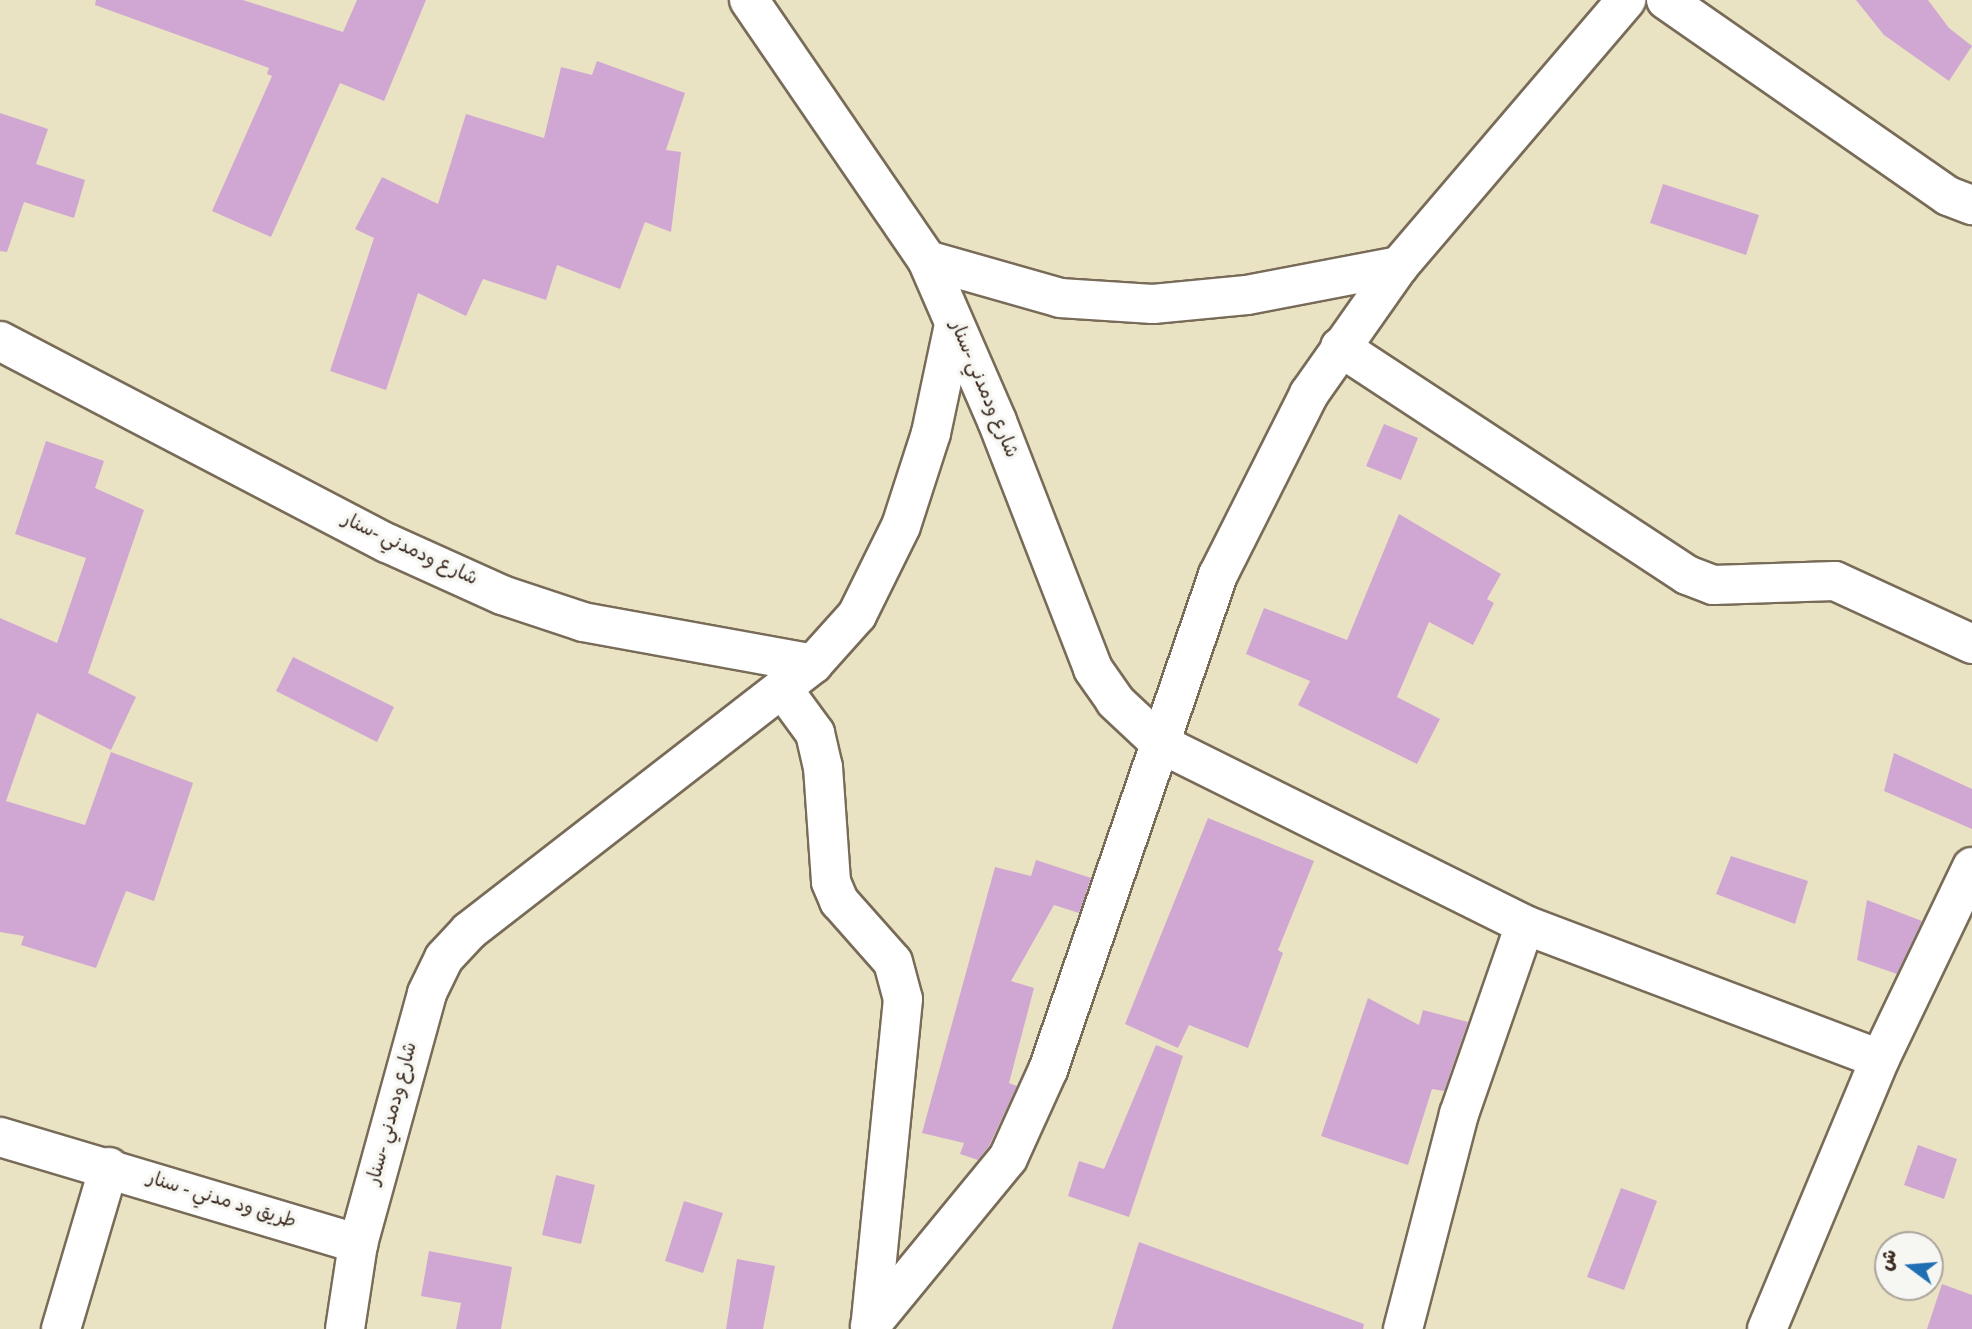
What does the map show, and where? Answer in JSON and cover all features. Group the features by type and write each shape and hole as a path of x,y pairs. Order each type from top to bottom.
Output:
{"street":[{"path":"726,0 778,46"},
{"path":"749,0 778,46"},
{"path":"870,1327 1008,1158 1048,1070 1217,575 1309,394 1399,266 1626,0"},
{"path":"1666,0 1948,196 1972,205"},
{"name":"شارع ودمدني -سنار","path":"778,46 927,260 997,421 1093,669 1115,701 1161,744 1525,925 1880,1059"},
{"path":"927,260 1060,298 1153,304 1247,295 1399,266"},
{"path":"813,664 857,615 901,526 931,433 954,325"},
{"name":"شارع ودمدني -سنار","path":"0,341 387,543 502,595 583,622 813,664"},
{"path":"1340,347 1687,575 1713,585 1835,581 1972,644"},
{"name":"شارع ودمدني -سنار","path":"358,1244 427,993 444,958 469,932 813,664"},
{"path":"782,688 814,733 820,756 831,882 839,901 893,962 903,999 870,1327"},
{"path":"1767,1329 1880,1059 1972,867"},
{"path":"1403,1329 1459,1114 1525,925"},
{"name":"طريق ود مدني - سنار","path":"0,1137 109,1167 358,1244"},
{"path":"61,1329 109,1167"},
{"path":"345,1329 358,1244"}],"building":[{"path":"96,0 243,0 343,32 357,0 426,0 384,101 340,83 271,237 212,211 272,76 267,74 269,68 95,5"},
{"path":"1856,0 1928,0 1949,28 1972,46 1949,81 1884,35"},
{"path":"597,61 685,93 666,150 681,152 671,232 645,222 620,289 557,265 546,300 483,279 466,316 418,293 386,390 330,371 374,238 355,229 382,177 438,204 466,114 544,138 561,67 592,75"},
{"path":"0,113 48,129 36,164 85,180 74,218 24,202 7,252 0,251"},
{"path":"1663,184 1759,215 1746,255 1650,223"},
{"path":"1384,424 1418,438 1401,480 1366,466"},
{"path":"46,441 104,461 95,488 144,510 88,673 136,697 111,750 37,713 6,801 85,825 111,752 193,783 154,901 126,891 96,968 21,945 24,936 0,932 0,618 57,643 86,558 15,534"},
{"path":"1399,514 1501,574 1487,599 1494,603 1473,645 1429,622 1397,697 1440,719 1417,764 1298,705 1310,681 1246,654 1264,608 1347,640"},
{"path":"293,657 394,707 377,742 276,691"},
{"path":"1894,753 1972,789 1972,829 1884,791"},
{"path":"1208,818 1314,861 1278,950 1283,953 1248,1048 1189,1025 1178,1048 1125,1024"},
{"path":"1731,856 1808,881 1795,924 1716,894"},
{"path":"1036,860 1091,878 1079,913 1054,905 1011,981 1034,988 1009,1083 1017,1086 989,1146 978,1160 960,1154 964,1143 922,1133 995,867 1031,876"},
{"path":"1867,900 1922,921 1897,974 1857,960"},
{"path":"1368,998 1419,1025 1423,1010 1468,1022 1444,1091 1432,1089 1408,1165 1321,1136"},
{"path":"1156,1045 1183,1056 1129,1217 1068,1196 1079,1161 1104,1169"},
{"path":"1918,1145 1957,1159 1944,1199 1904,1185"},
{"path":"556,1175 595,1185 581,1244 542,1235"},
{"path":"1621,1188 1657,1201 1624,1290 1587,1277"},
{"path":"684,1201 723,1213 703,1273 665,1261"},
{"path":"1139,1242 1364,1324 1363,1329 1112,1329"},
{"path":"429,1251 512,1267 501,1329 456,1329 461,1303 421,1296"},
{"path":"737,1259 775,1266 763,1329 726,1329"},
{"path":"1944,1285 1972,1295 1972,1329 1927,1329 1936,1301 1944,1301"}]}
